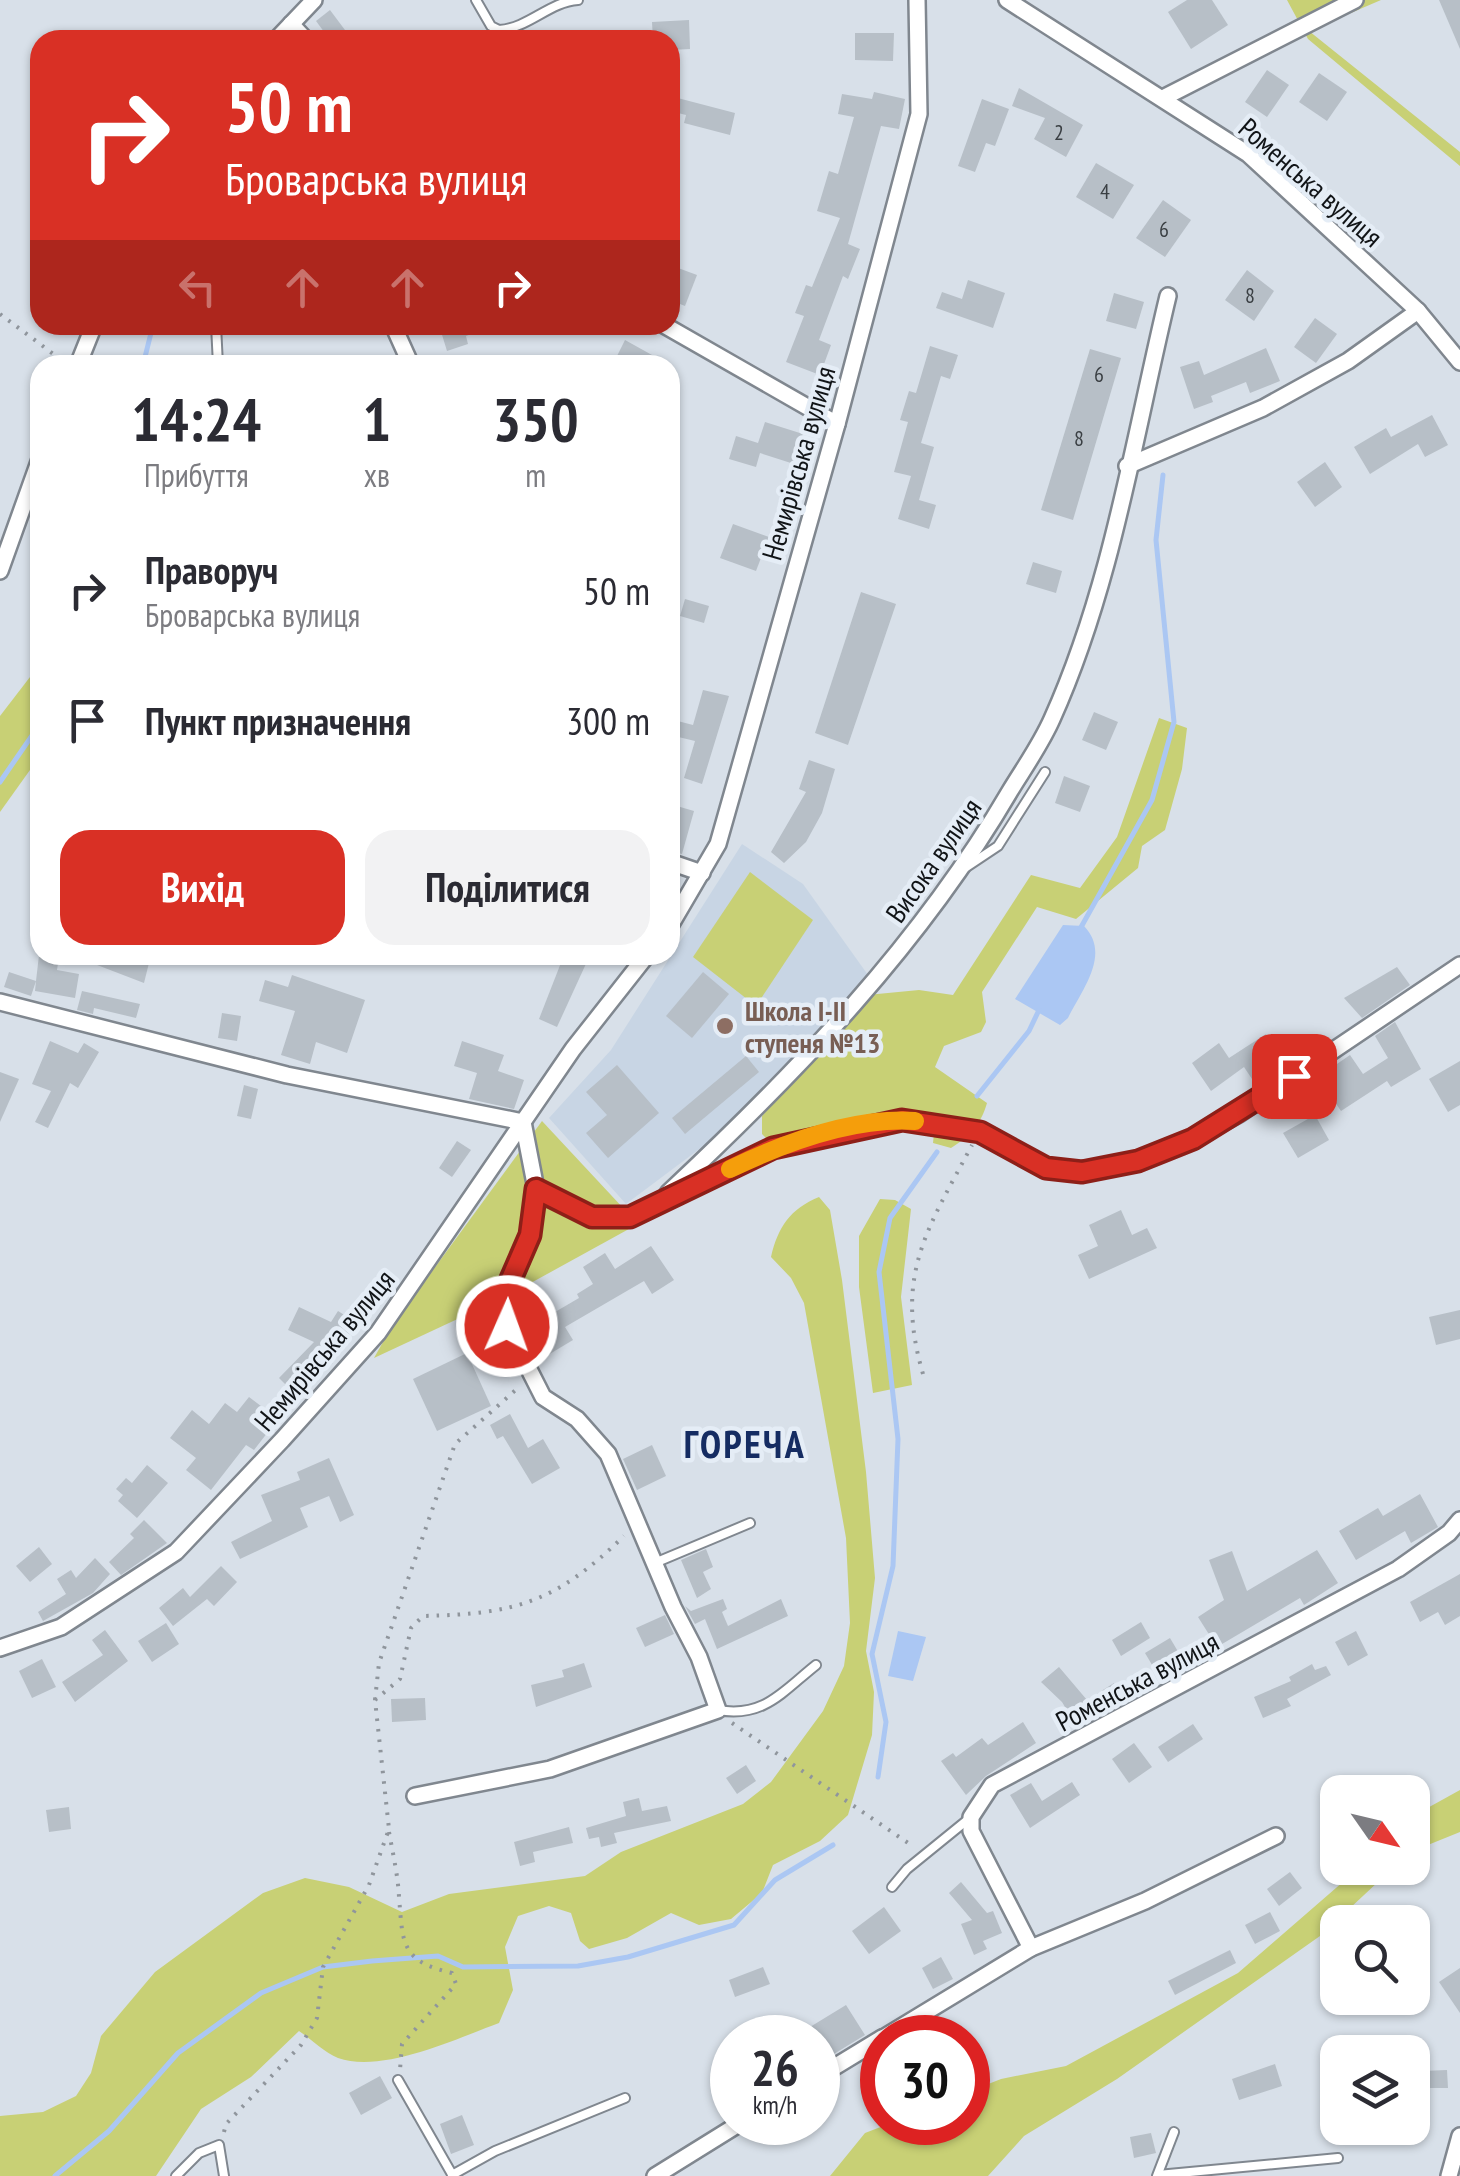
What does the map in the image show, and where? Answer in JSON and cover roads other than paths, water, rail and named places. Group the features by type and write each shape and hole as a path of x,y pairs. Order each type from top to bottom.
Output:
{"street":[{"path":"285,30 314,0"},
{"name":"Немирівська вулиця","path":"680,909 718,844 919,114 917,0"},
{"name":"Роменська вулиця","path":"1007,0 1248,154 1418,311 1460,362"},
{"path":"1163,98 1355,0"},
{"path":"291,24 297,30"},
{"name":"Висока вулиця","path":"654,1206 780,1089 886,967 965,868 1052,721 1100,592 1168,296"},
{"path":"1127,466 1262,408 1348,362 1418,311"},
{"path":"680,334 836,424"},
{"path":"0,570 30,487"},
{"path":"680,865 702,873"},
{"name":"Немирівська вулиця","path":"0,1648 61,1628 176,1552 378,1333 573,1049 639,965"},
{"path":"536,1189 592,1217 630,1217 773,1148 902,1120 980,1132 1046,1168 1082,1172 1138,1161 1193,1139 1239,1114 1460,965"},
{"path":"0,1002 287,1075 523,1122 536,1189 530,1235 501,1302 530,1376 544,1396 577,1419 600,1443 657,1562 718,1710 550,1769 415,1796"},
{"name":"Роменська вулиця","path":"971,1817 992,1785 1398,1569 1449,1534 1460,1520"},
{"path":"971,1817 978,1846 1030,1948"},
{"path":"921,2015 1030,1948 1145,1902 1276,1836"},
{"path":"1449,2176 1460,2136"},
{"path":"654,2176 710,2142"}],"lane":[{"path":"476,0 491,26 499,30 525,24 568,1 578,0"},
{"path":"965,868 998,846 1045,772"},
{"path":"657,1562 750,1523"},
{"path":"718,1710 744,1714 762,1708 816,1665"},
{"path":"892,1887 971,1817"},
{"path":"398,2080 452,2176 495,2151 625,2098"},
{"path":"1174,2132 1157,2176 1338,2158"},
{"path":"176,2176 199,2153 220,2145 224,2176"}],"water":[{"path":"1063,925 1084,926 1092,937 1095,960 1081,995 1060,1025 1015,999"},
{"path":"898,1631 926,1637 913,1681 888,1676"}],"waterway":[{"path":"146,355 150,335"},
{"path":"1080,929 1152,800 1174,722 1156,540 1163,475"},
{"path":"0,782 30,738"},
{"path":"977,1096 1029,1031 1039,1010"},
{"path":"878,1777 886,1722 872,1654 893,1566 898,1439 879,1272 890,1218 937,1152"},
{"path":"55,2176 109,2131 178,2053 261,1993 323,1967 372,1961 438,1956 463,1967 578,1966 628,1957 734,1925 775,1880 833,1845"}],"place":[{"name":"Школа I-II ступеня №13","path":"725,1026"}],"district":[{"name":"ГОРЕЧА","path":"745,1443"}]}
